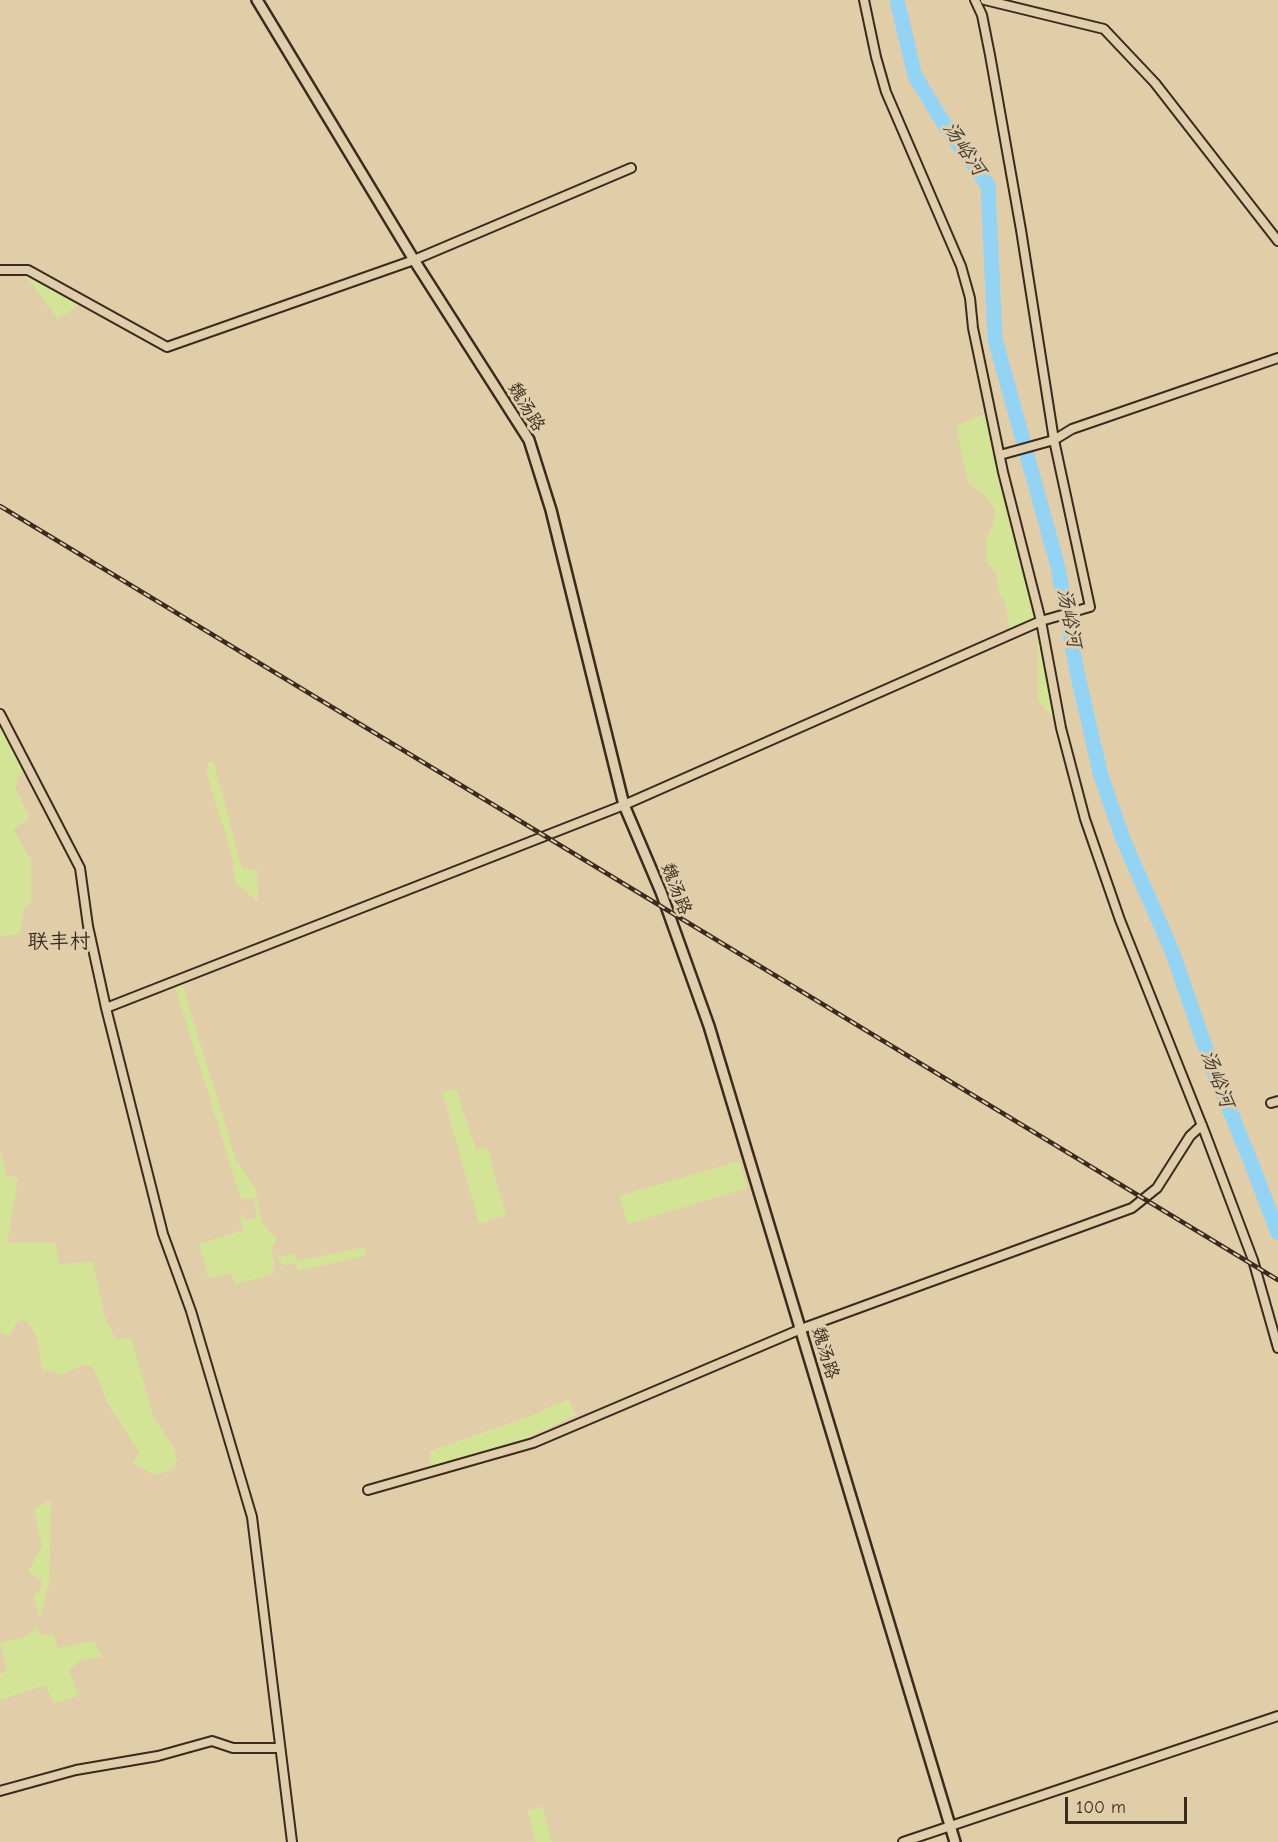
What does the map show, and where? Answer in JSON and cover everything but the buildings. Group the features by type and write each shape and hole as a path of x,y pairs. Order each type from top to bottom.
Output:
{"street":[{"name":"魏汤路","path":"257,0 414,260 529,440 551,510 624,805 661,892 709,1026 955,1842"},
{"path":"864,0 886,92 961,266 970,298 973,328 1000,455 1041,621 1062,728 1085,819 1120,920 1202,1125 1252,1260 1278,1348"},
{"path":"106,1008 624,805 1041,621 1090,607 1054,440 990,55 982,15 975,0"},
{"path":"985,0 1104,29 1155,83 1278,241"},
{"path":"0,270 28,270 167,347 414,260 631,168"},
{"path":"1000,455 1054,440 1072,429 1278,358"},
{"path":"0,714 80,868 88,926 106,1008 163,1234 190,1311 252,1517 292,1842"},
{"path":"368,1490 533,1443 801,1329 1132,1208 1157,1188 1190,1136 1202,1125"},
{"path":"903,1842 1278,1716"},
{"path":"0,1791 76,1770 158,1756 212,1742 233,1748 279,1748"}],"green space":[{"path":"21,269 81,303 58,319"},
{"path":"989,413 994,439 992,440 1034,615 1033,619 1010,631 1005,602 1000,596 996,573 986,560 986,538 993,525 995,509 984,495 968,482 957,425"},
{"path":"1038,635 1059,722 1055,721 1038,699"},
{"path":"0,714 27,770 17,777 16,789 30,818 13,829 31,860 31,903 24,909 19,934 0,936"},
{"path":"214,762 241,867 257,871 258,902 236,884 231,852 206,771 208,763"},
{"path":"181,980 236,1160 255,1188 262,1223 277,1239 271,1249 275,1263 272,1275 235,1284 231,1273 209,1278 199,1244 244,1230 240,1214 248,1220 257,1217 254,1198 241,1199 174,984"},
{"path":"456,1089 476,1150 487,1147 488,1149 506,1216 488,1220 488,1222 479,1223 442,1092"},
{"path":"0,1146 6,1176 18,1177 7,1243 55,1243 59,1264 93,1262 104,1315 116,1340 131,1338 154,1419 174,1447 177,1461 174,1469 156,1475 133,1463 139,1452 107,1402 93,1367 83,1365 61,1375 47,1370 43,1373 38,1342 27,1322 21,1319 16,1323 11,1335 0,1332"},
{"path":"739,1161 748,1188 628,1224 619,1196"},
{"path":"364,1247 367,1255 298,1271 296,1264 283,1265 277,1257 295,1254 296,1261 299,1261"},
{"path":"569,1400 576,1415 508,1447 430,1471 430,1451"},
{"path":"51,1499 49,1584 40,1617 33,1596 40,1591 42,1580 28,1572 42,1546 34,1509"},
{"path":"37,1626 38,1634 54,1635 57,1648 94,1641 102,1657 81,1660 69,1670 78,1696 54,1703 45,1685 0,1700 0,1674 7,1671 0,1643 28,1636"},
{"path":"542,1806 552,1842 536,1842 527,1811"}],"waterway":[{"name":"汤峪河","path":"897,0 915,76 946,127 988,185 995,339 1058,567 1077,672 1101,776 1123,839 1172,951 1211,1064 1278,1233"}],"railway":[{"path":"0,506 1278,1280"}],"district":[{"name":"联丰村","path":"59,942"}]}
